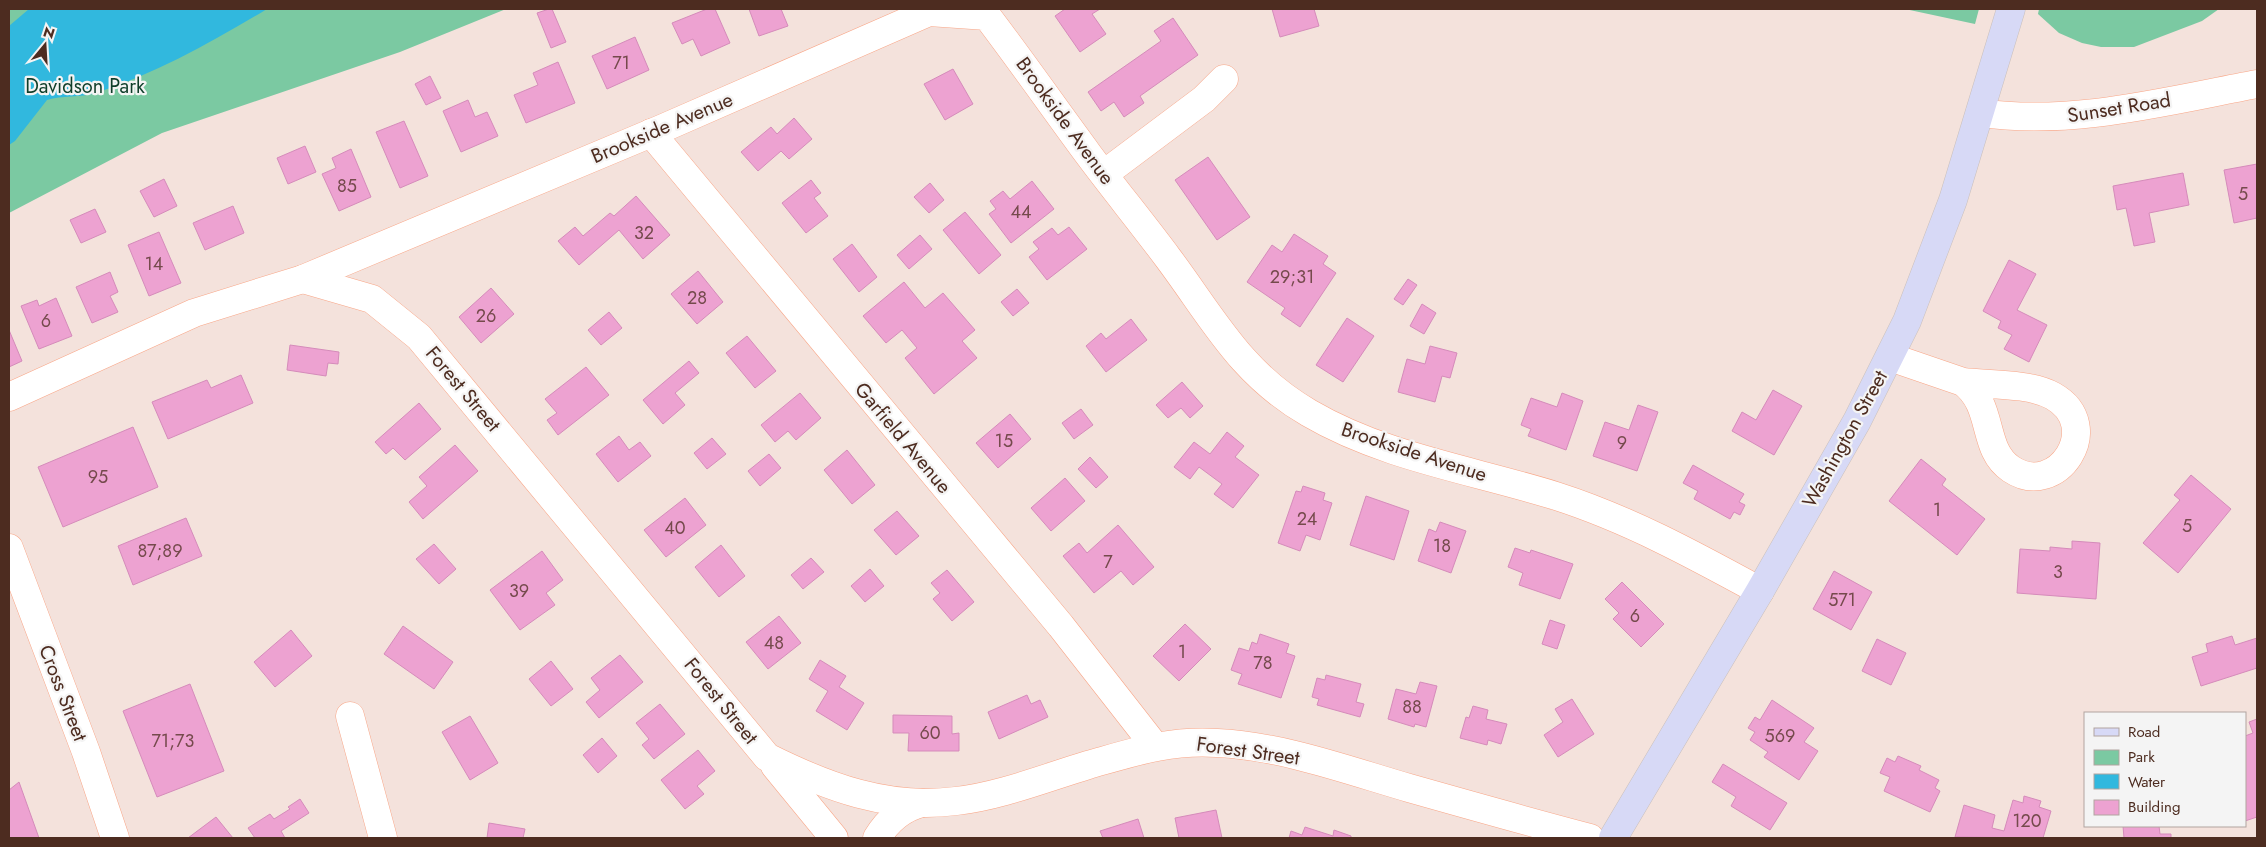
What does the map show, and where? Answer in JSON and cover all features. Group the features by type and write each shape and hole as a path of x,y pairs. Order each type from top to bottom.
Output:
{"main road":[{"name":"Washington Street","path":"1613,838 1760,592 1857,420 1890,357 1940,240 2011,9"}],"street":[{"name":"Brookside Avenue","path":"303,279 651,133 929,12 987,16 1104,174 1170,259 1229,344 1262,377 1306,411 1367,442 1591,508 1650,534 1760,592"},
{"path":"1104,174 1204,99 1224,79"},
{"name":"Sunset Road","path":"1980,113 2024,118 2068,116 2156,103 2257,84"},
{"name":"Garfield Avenue","path":"651,133 1061,626 1154,746"},
{"path":"9,397 194,313 303,279"},
{"name":"Forest Street","path":"303,279 372,299 419,337 767,757 807,777 848,792 898,802 956,801 986,795 1154,746 1186,742 1219,743 1255,748 1352,771 1590,838"},
{"path":"1890,357 1963,382"},
{"name":"Cross Street","path":"9,548 86,752 115,838"},
{"path":"350,716 382,838"},
{"path":"767,757 834,838"},
{"path":"878,838 889,821 899,813 922,802"}],"green space":[{"name":"Davidson Park","path":"9,9 506,9 400,52 162,133 9,213"},
{"path":"1905,9 1979,9 1975,24"},
{"path":"2039,9 2219,9 2202,21 2134,47 2101,47 2082,43 2059,33 2038,14"}],"water":[{"path":"29,9 267,9 205,45 141,76 96,93 47,100 15,141 9,145 9,26"}],"building":[{"path":"552,9 566,42 551,48 537,13"},
{"path":"707,9 715,9 730,43 701,56 693,39 682,44 672,23"},
{"path":"749,9 781,9 788,26 759,36"},
{"path":"1065,9 1100,9 1092,14 1106,34 1080,52 1055,16"},
{"path":"1272,9 1314,9 1319,26 1280,37"},
{"path":"1173,18 1198,55 1140,96 1144,103 1124,117 1114,102 1101,111 1088,92 1161,41 1154,31"},
{"path":"635,37 649,70 607,89 592,56"},
{"path":"558,62 575,103 526,123 514,95 538,85 533,73"},
{"path":"953,69 973,104 945,120 924,84"},
{"path":"430,76 441,98 426,105 415,84"},
{"path":"468,100 475,117 487,112 498,136 461,152 443,111"},
{"path":"794,118 812,139 789,159 781,151 758,171 741,152 771,127 777,134"},
{"path":"404,121 428,176 400,188 376,132"},
{"path":"305,146 316,172 288,184 277,158"},
{"path":"351,149 371,197 339,211 322,174 336,168 332,158"},
{"path":"1208,157 1250,217 1217,240 1175,180"},
{"path":"2257,164 2257,218 2234,223 2224,170"},
{"path":"2183,173 2189,205 2149,213 2155,242 2134,246 2126,208 2117,210 2113,186"},
{"path":"164,179 177,206 154,217 140,191"},
{"path":"811,180 821,193 814,198 828,216 806,233 782,203"},
{"path":"1032,181 1054,209 1011,243 989,214 996,209 990,201 1003,191 1010,199"},
{"path":"930,183 944,200 929,213 914,197"},
{"path":"636,196 670,235 643,259 619,230 579,265 558,241 575,227 583,236 610,213 614,216"},
{"path":"233,206 244,233 205,250 193,223"},
{"path":"95,209 106,232 81,243 70,220"},
{"path":"965,212 1001,255 979,274 943,230"},
{"path":"1069,227 1087,249 1047,280 1029,257 1039,249 1033,242 1052,228 1058,235"},
{"path":"159,232 181,283 149,296 128,245"},
{"path":"1294,234 1328,256 1323,264 1336,273 1300,327 1281,314 1285,308 1247,282 1272,245 1282,252"},
{"path":"920,235 932,249 909,269 897,255"},
{"path":"852,244 877,277 859,292 833,259"},
{"path":"2009,260 2036,274 2017,310 2047,325 2029,362 2004,349 2012,335 1998,328 2001,321 1983,311"},
{"path":"698,271 723,302 697,324 671,294"},
{"path":"110,272 118,292 110,296 118,312 92,323 76,287"},
{"path":"1408,279 1417,285 1403,305 1394,299"},
{"path":"904,282 925,308 943,293 975,330 962,341 977,358 934,394 905,358 917,348 902,330 886,343 863,316"},
{"path":"491,288 514,314 481,343 459,317"},
{"path":"1017,289 1029,303 1013,316 1001,302"},
{"path":"56,298 72,336 39,349 21,306 37,300 39,306"},
{"path":"1422,304 1436,313 1424,334 1410,326"},
{"path":"609,312 622,328 601,345 588,330"},
{"path":"1347,318 1374,336 1343,382 1316,365"},
{"path":"1131,319 1147,340 1106,372 1086,346 1101,333 1106,339"},
{"path":"9,330 22,361 9,367"},
{"path":"747,336 776,371 755,388 726,353"},
{"path":"290,345 339,352 338,364 328,363 326,376 287,370"},
{"path":"1430,346 1457,353 1450,378 1442,376 1435,402 1398,392 1407,359 1425,364"},
{"path":"689,361 699,373 675,393 685,405 663,424 643,400"},
{"path":"586,367 609,395 558,435 547,420 557,413 545,399"},
{"path":"241,375 253,403 168,439 152,402 207,380 211,388"},
{"path":"1182,382 1203,406 1190,418 1181,408 1168,418 1156,405"},
{"path":"1773,390 1802,406 1774,455 1732,431 1742,412 1756,420"},
{"path":"800,393 821,418 796,440 788,431 775,442 761,425"},
{"path":"1562,393 1583,401 1566,450 1528,436 1531,429 1521,425 1531,398 1557,407"},
{"path":"419,403 441,429 405,460 393,448 386,454 375,442"},
{"path":"1638,405 1658,412 1637,471 1593,456 1605,422 1629,430"},
{"path":"1081,409 1093,425 1074,439 1062,423"},
{"path":"1010,414 1031,439 998,468 976,443"},
{"path":"133,427 158,487 63,527 38,467"},
{"path":"1227,432 1244,446 1235,457 1259,475 1233,508 1214,494 1222,484 1199,467 1190,479 1174,467 1194,442 1210,454"},
{"path":"619,436 629,450 640,442 651,456 618,482 596,454"},
{"path":"712,438 726,454 707,469 694,453"},
{"path":"455,445 478,471 423,519 409,502 427,486 419,477"},
{"path":"847,450 875,485 852,504 824,470"},
{"path":"769,454 781,468 760,486 748,471"},
{"path":"1090,457 1108,477 1096,488 1078,469"},
{"path":"1921,459 1946,479 1942,485 1985,519 1957,555 1889,501"},
{"path":"1693,465 1744,494 1739,502 1745,505 1740,515 1734,512 1730,519 1694,499 1698,491 1683,483"},
{"path":"2191,475 2231,509 2178,573 2143,543 2180,500 2174,495"},
{"path":"1065,478 1085,501 1051,531 1031,508"},
{"path":"1303,486 1325,493 1323,500 1332,503 1320,540 1306,535 1300,551 1278,543 1296,491 1301,492"},
{"path":"1366,496 1409,511 1394,560 1350,545"},
{"path":"685,498 706,525 666,557 644,530"},
{"path":"897,511 919,536 896,555 874,530"},
{"path":"186,518 202,556 133,585 118,546"},
{"path":"1440,522 1466,531 1451,573 1418,561 1429,529 1436,532"},
{"path":"1118,525 1154,567 1133,585 1121,571 1094,593 1063,556 1079,543 1087,553"},
{"path":"2072,541 2100,543 2096,599 2017,593 2020,549 2050,551 2050,547 2072,549"},
{"path":"434,544 456,569 439,584 416,559"},
{"path":"721,545 745,576 719,597 695,567"},
{"path":"1515,548 1530,553 1531,550 1573,564 1560,599 1519,585 1523,573 1508,567"},
{"path":"542,551 563,580 546,593 555,605 520,630 490,590"},
{"path":"811,558 824,572 803,589 791,575"},
{"path":"870,569 884,586 865,602 851,586"},
{"path":"947,570 974,602 952,621 933,599 940,593 931,583"},
{"path":"1834,571 1872,592 1851,630 1813,609"},
{"path":"1622,582 1664,624 1641,647 1613,619 1619,613 1605,599"},
{"path":"779,616 801,643 768,669 746,642"},
{"path":"1550,620 1565,625 1557,649 1542,644"},
{"path":"1185,624 1211,649 1179,681 1153,656"},
{"path":"403,626 453,662 434,689 384,654"},
{"path":"291,630 312,656 275,687 254,662"},
{"path":"1260,634 1289,644 1286,653 1295,656 1281,698 1238,684 1242,674 1231,670 1239,648 1249,651 1252,642 1257,644"},
{"path":"2232,636 2235,645 2257,638 2257,668 2201,686 2192,657 2208,652 2206,644"},
{"path":"1877,639 1906,653 1891,685 1862,671"},
{"path":"620,655 643,682 599,718 586,702 600,690 591,678"},
{"path":"820,660 846,676 839,687 864,703 847,730 816,711 828,691 809,679"},
{"path":"551,661 573,689 551,706 529,679"},
{"path":"1326,675 1361,684 1356,702 1364,704 1360,717 1317,705 1319,699 1312,697 1317,678 1325,680"},
{"path":"1420,682 1437,686 1426,727 1415,724 1414,727 1388,719 1396,689 1416,694"},
{"path":"190,684 224,771 157,797 123,711"},
{"path":"1027,695 1031,704 1040,700 1048,717 999,739 988,712"},
{"path":"1572,699 1594,734 1558,757 1544,735 1563,722 1555,709"},
{"path":"1772,700 1814,728 1804,742 1818,751 1799,780 1764,757 1768,752 1750,740 1755,732 1748,728 1755,717 1760,720"},
{"path":"660,704 685,734 654,759 642,745 649,739 636,723"},
{"path":"1473,706 1488,710 1486,719 1507,724 1501,744 1488,740 1487,745 1460,738 1466,717 1469,718"},
{"path":"893,715 952,716 952,734 959,733 959,751 908,751 909,733 893,733"},
{"path":"470,716 498,763 470,780 442,732"},
{"path":"2257,719 2257,817 2246,821 2246,736 2253,733 2249,722"},
{"path":"602,738 617,756 598,773 583,755"},
{"path":"698,750 715,771 697,786 704,794 685,809 661,780"},
{"path":"1898,756 1921,766 1919,770 1939,780 1935,788 1940,791 1930,812 1884,791 1890,777 1880,773 1887,758 1895,762"},
{"path":"1723,764 1787,803 1770,830 1731,806 1736,797 1712,782"},
{"path":"19,782 39,838 9,838 9,790"},
{"path":"2024,796 2041,801 2039,807 2051,811 2043,838 1955,837 1964,805 1995,815 1992,828 2004,831 2013,800 2023,803"},
{"path":"300,799 309,813 281,831 285,838 255,838 248,828 270,814 274,819 290,809 288,807"},
{"path":"1216,810 1222,838 1179,838 1175,818"},
{"path":"216,817 233,838 188,838"},
{"path":"1138,819 1144,838 1103,838 1100,831"},
{"path":"489,823 525,829 523,838 487,838"},
{"path":"1305,827 1333,836 1334,830 1351,836 1351,838 1289,838 1291,831 1302,835"},
{"path":"2123,827 2159,827 2160,834 2171,834 2171,838 2124,838"}]}
